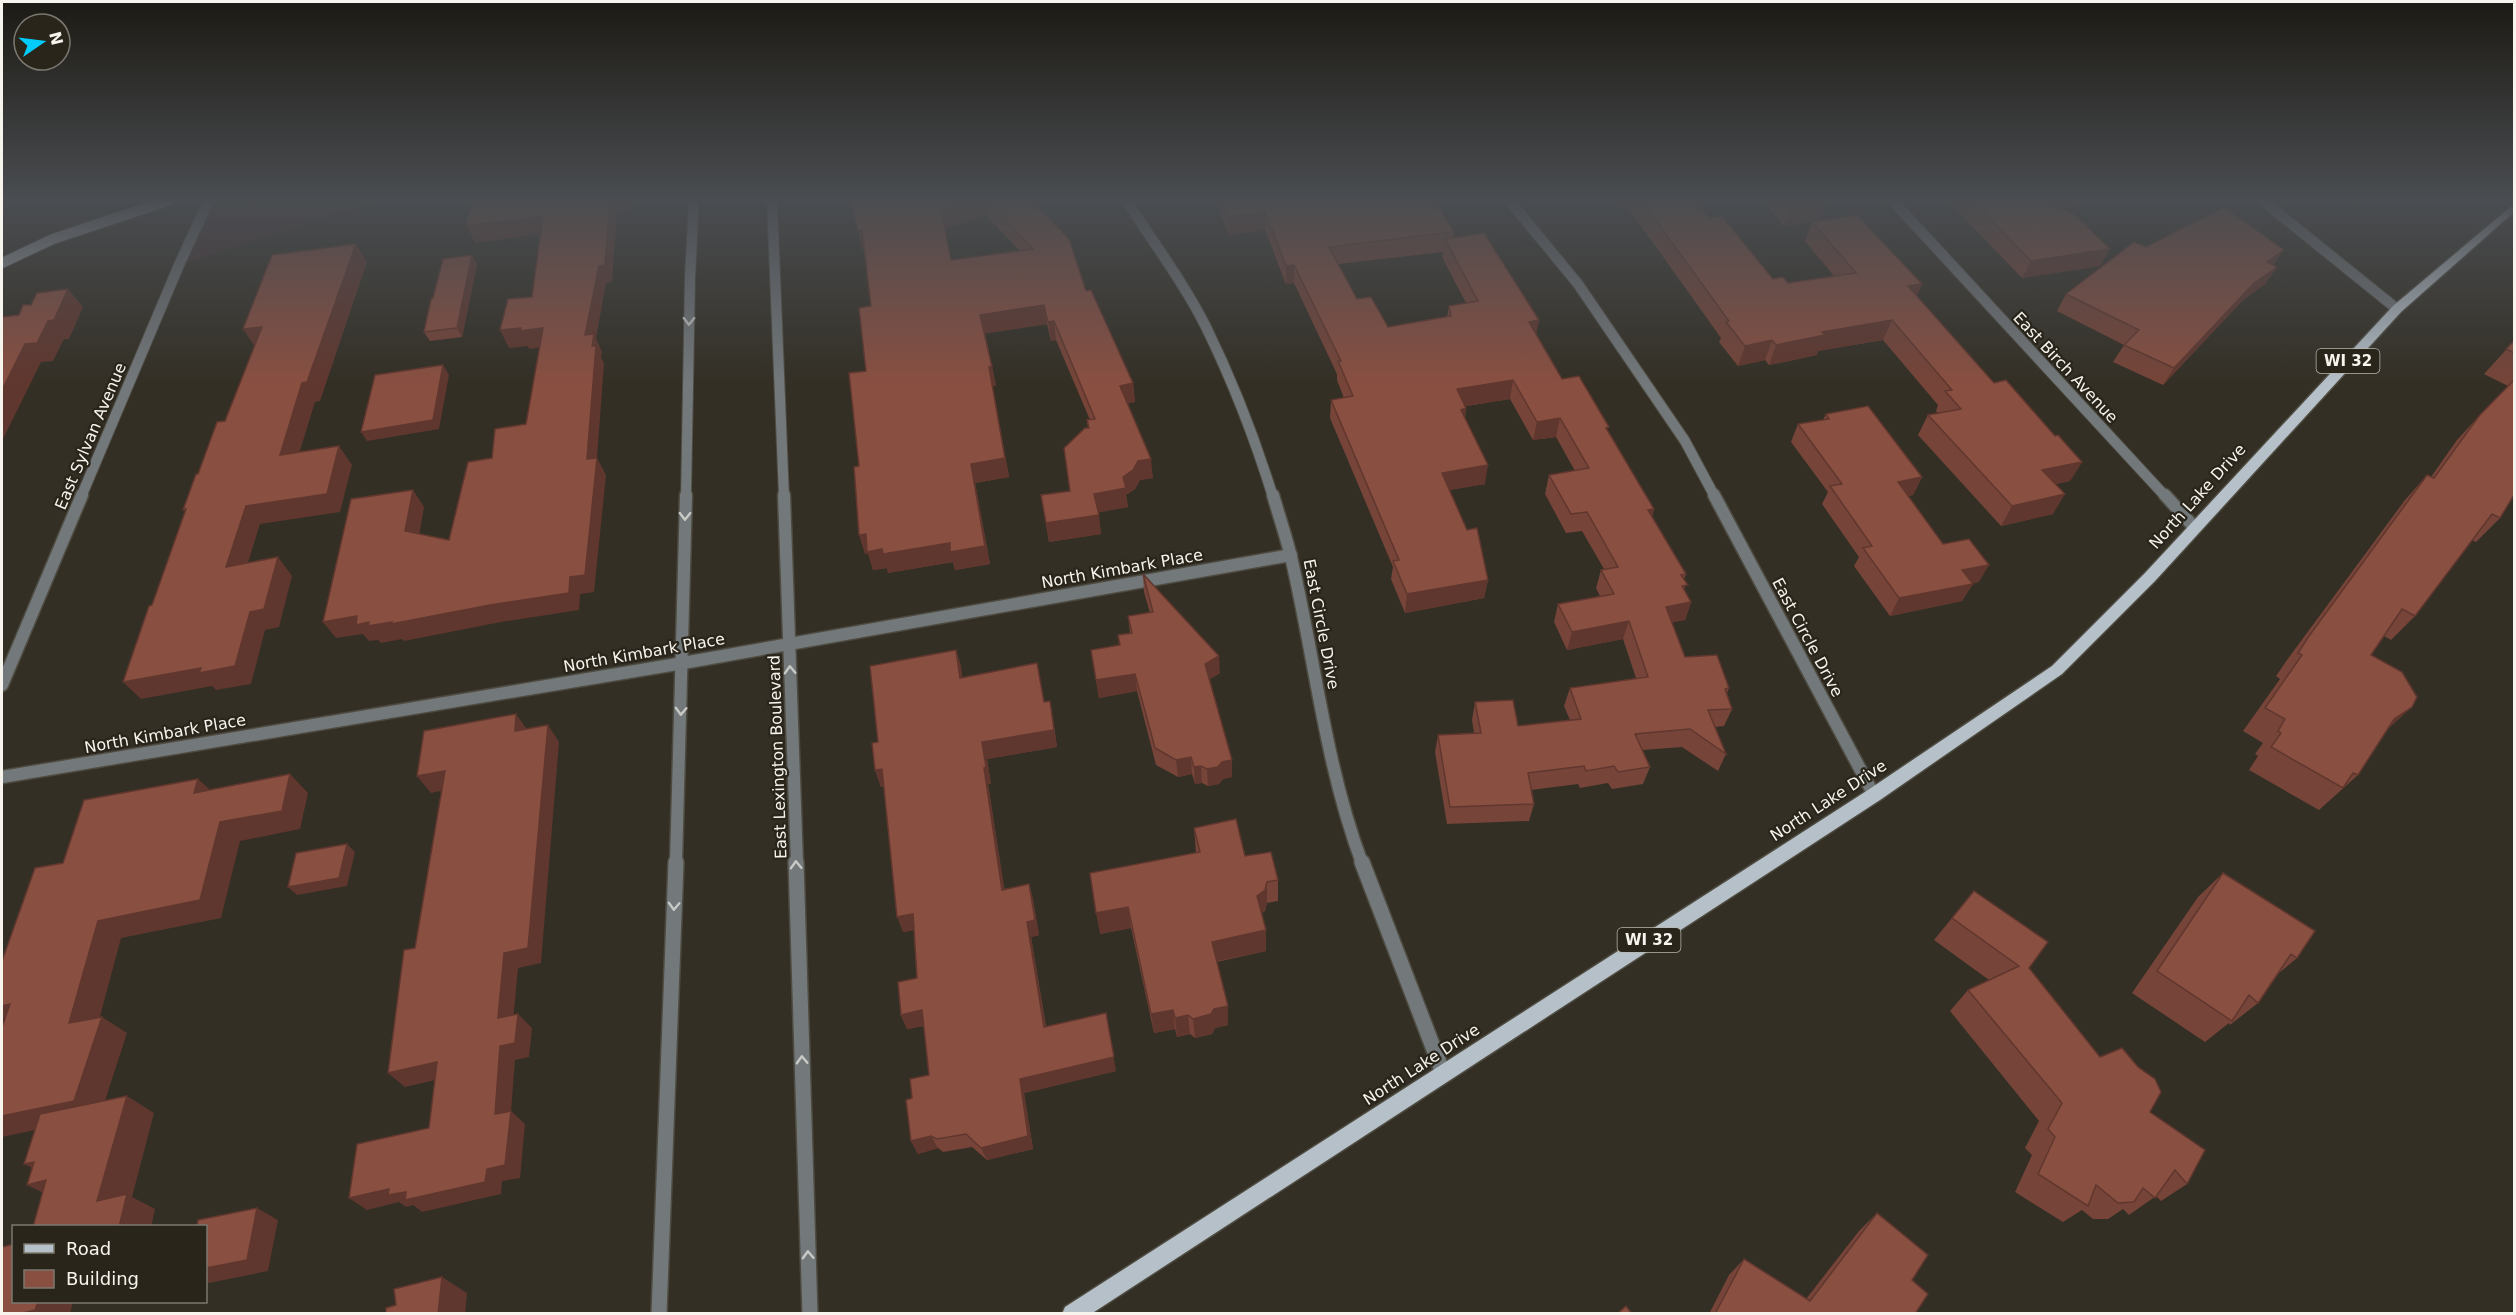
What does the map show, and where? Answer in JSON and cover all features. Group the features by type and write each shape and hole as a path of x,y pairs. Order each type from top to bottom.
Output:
{"main road":[{"name":"North Lake Drive","path":"1072,1314 1874,795 2057,670 2150,577 2397,309 2452,261"}],"street":[{"name":"East Sylvan Avenue","path":"2,685 181,261"},
{"path":"659,1314 683,663 691,261"},
{"name":"East Lexington Boulevard","path":"774,261 790,643 810,1314"},
{"name":"East Circle Drive","path":"1166,261 1206,327 1253,432 1291,555 1332,764 1352,836 1443,1073"},
{"name":"East Circle Drive","path":"1559,261 1578,284 1685,441 1874,795"},
{"name":"East Birch Avenue","path":"1949,261 2194,528"},
{"path":"2338,261 2397,309"},
{"name":"North Kimbark Place","path":"2,777 683,663 1291,555"}],"building":[{"path":"270,261 350,261 307,382 302,383 280,455 339,446 327,494 246,506 226,567 278,557 264,609 250,612 235,666 199,673 201,668 123,682 186,509 183,510 196,474 198,474 217,422 225,421 262,327 243,329"},
{"path":"442,261 471,261 457,328 424,332"},
{"path":"537,261 605,261 605,265 599,266 585,335 594,334 592,346 596,346 587,459 597,458 585,575 570,577 569,593 391,624 392,622 368,626 369,622 356,625 357,616 323,622 351,499 413,490 405,531 449,540 468,462 492,458 495,429 526,424 543,328 520,331 521,328 500,330 508,299 532,297"},
{"path":"866,261 1076,261 1086,291 1091,290 1133,383 1120,386 1151,459 1138,461 1133,470 1123,477 1126,488 1094,494 1099,515 1046,523 1041,495 1070,491 1064,448 1085,428 1089,428 1087,420 1095,419 1054,321 1048,322 1044,305 980,315 992,367 989,367 1005,458 971,464 985,546 950,552 950,543 883,554 882,549 867,552 866,534 859,535 854,467 859,466 849,373 866,371 859,308 871,306"},
{"path":"1284,261 1337,261 1357,299 1371,297 1388,327 1451,316 1449,306 1478,301 1457,261 1502,261 1539,320 1529,322 1562,379 1579,376 1609,427 1606,428 1654,509 1648,510 1686,574 1681,575 1688,585 1682,586 1691,602 1666,607 1685,657 1717,655 1729,688 1725,689 1732,709 1708,710 1726,754 1690,729 1635,734 1650,767 1618,772 1614,766 1586,771 1584,766 1528,773 1534,804 1450,807 1438,735 1481,733 1475,702 1513,700 1518,726 1581,719 1570,688 1648,677 1629,621 1572,632 1558,604 1614,594 1601,570 1618,567 1587,512 1571,514 1549,475 1589,468 1560,418 1537,422 1513,380 1457,389 1466,408 1461,410 1488,465 1442,473 1467,530 1477,528 1488,580 1407,594 1393,561 1399,560 1331,400 1353,396 1338,361 1341,361 1294,265 1286,266"},
{"path":"1686,261 1759,261 1773,279 1783,277 1788,283 1856,273 1846,261 1901,261 1922,284 1908,286 1994,383 2006,380 2055,436 2058,435 2082,462 2042,470 2065,494 2012,506 1928,415 1961,409 1945,391 1952,390 1892,320 1822,332 1825,335 1776,345 1772,340 1745,346 1726,322 1729,321"},
{"path":"2109,261 2268,261 2277,267 2254,283 2174,368 2124,345 2139,330 2066,294"},
{"path":"68,289 54,320 48,321 37,343 25,344 2,390 2,317 19,315 23,305 31,305 37,293"},
{"path":"2514,341 2514,353 2506,349"},
{"path":"443,365 433,420 361,432 375,375"},
{"path":"2514,380 2514,495 2500,518 2492,514 2415,616 2402,609 2371,655 2402,672 2417,697 2412,707 2394,719 2358,775 2353,773 2343,788 2271,747 2281,733 2278,731 2285,719 2265,708 2302,655 2298,653 2309,636 2427,475 2434,478 2479,416"},
{"path":"1868,406 1922,477 1898,482 1943,544 1969,539 1989,565 1962,570 1973,584 1899,598 1863,548 1872,546 1830,486 1842,484 1798,424 1829,419 1826,414"},
{"path":"1143,574 1219,656 1205,664 1232,760 1222,762 1218,767 1207,769 1201,766 1194,767 1191,757 1176,760 1155,748 1135,674 1096,680 1091,650 1120,645 1118,635 1132,633 1128,616 1153,612"},
{"path":"956,650 960,678 1037,663 1044,702 1050,701 1054,730 982,742 1002,890 1029,884 1035,920 1027,922 1044,1027 1106,1013 1114,1057 1020,1079 1028,1136 981,1148 966,1134 937,1139 931,1136 911,1141 906,1100 912,1098 910,1079 929,1075 922,1010 901,1015 898,982 917,978 913,914 897,917 882,769 875,770 872,743 878,742 870,666"},
{"path":"516,714 515,731 548,725 528,948 504,953 498,1018 518,1014 515,1043 500,1046 495,1114 511,1111 505,1165 487,1169 485,1182 405,1200 406,1192 388,1195 389,1189 349,1198 357,1144 429,1128 437,1062 388,1073 404,950 415,948 445,771 417,776 424,731"},
{"path":"290,774 282,811 220,822 200,900 98,921 69,1023 102,1017 74,1101 2,1116 2,1027 10,1004 2,1006 2,961 35,868 63,863 84,800 198,779 194,793"},
{"path":"1236,819 1245,856 1271,852 1278,880 1267,882 1265,890 1257,896 1266,930 1212,942 1228,1006 1214,1009 1211,1014 1193,1019 1188,1015 1175,1018 1173,1010 1151,1014 1128,907 1096,913 1090,873 1200,852 1194,828"},
{"path":"347,844 339,878 288,887 296,853"},
{"path":"2223,873 2315,931 2297,958 2291,954 2258,1003 2249,995 2232,1021 2157,971"},
{"path":"1974,891 2048,942 2029,968 2100,1057 2122,1048 2138,1067 2155,1079 2161,1092 2150,1112 2205,1150 2187,1184 2175,1170 2155,1198 2143,1188 2134,1202 2118,1203 2096,1185 2088,1206 2038,1174 2055,1137 2048,1129 2062,1103 1968,990 2019,966 1952,918"},
{"path":"127,1096 97,1201 127,1194 119,1225 34,1225 46,1180 27,1185 34,1162 24,1164 40,1114"},
{"path":"257,1208 247,1260 207,1268 207,1225 197,1225 198,1220"},
{"path":"1877,1213 1928,1255 1912,1280 1928,1294 1915,1314 1718,1314 1716,1312 1744,1259 1810,1301"},
{"path":"12,1244 12,1303 38,1303 35,1310 19,1314 2,1314 2,1247"},
{"path":"442,1277 438,1314 386,1314 386,1308 396,1305 394,1289"},
{"path":"1626,1306 1632,1314 1617,1314"}]}
